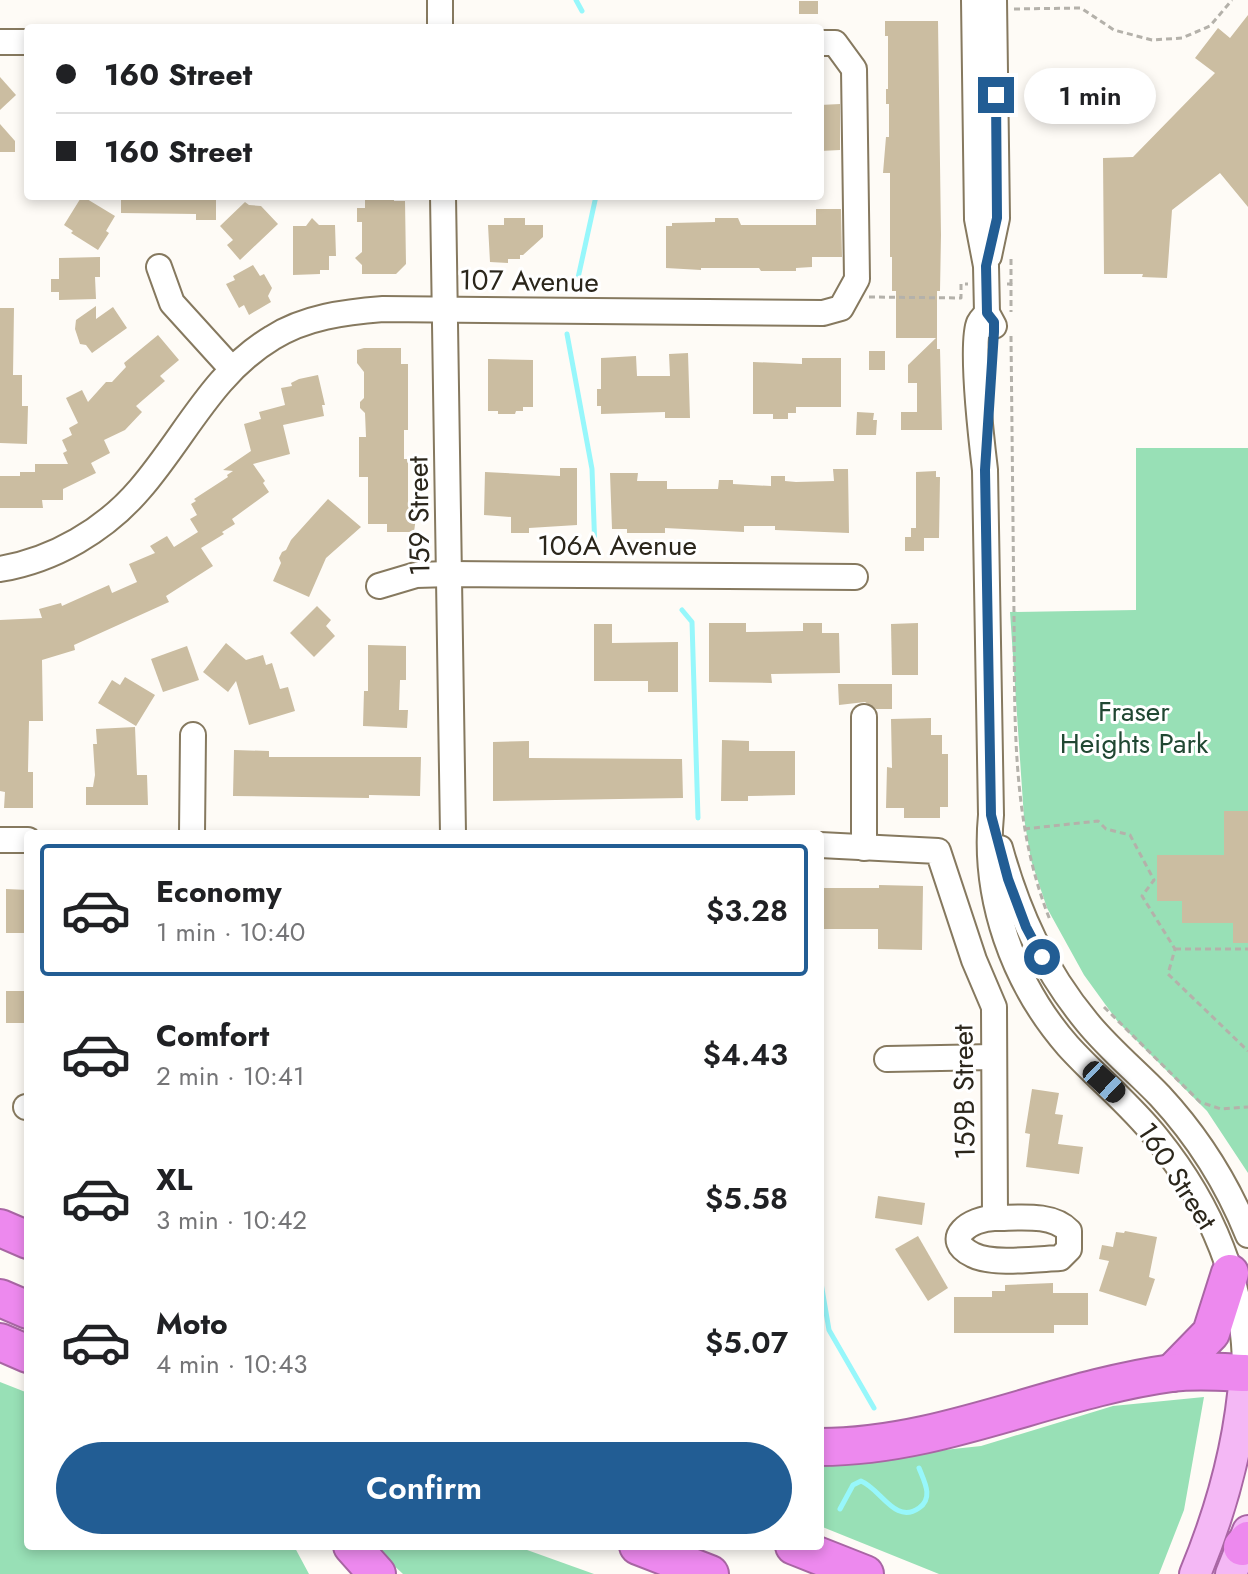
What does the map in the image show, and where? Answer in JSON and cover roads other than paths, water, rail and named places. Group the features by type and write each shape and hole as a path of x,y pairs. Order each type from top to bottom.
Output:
{"highway":[{"path":"1172,1373 1211,1333 1230,1273"},
{"path":"0,1298 24,1308"},
{"path":"0,1342 24,1352"},
{"path":"824,1447 866,1444 931,1433 1100,1388 1172,1373 1246,1384"},
{"path":"356,1550 377,1574"},
{"path":"648,1550 710,1574"},
{"path":"804,1550 865,1574"}],"main road":[{"name":"160 Street","path":"1195,1574 1229,1480 1246,1384"}],"street":[{"path":"440,0 440,24"},
{"path":"976,0 985,9 986,93 997,127"},
{"name":"160 Street","path":"976,0 977,219 995,275"},
{"name":"160 Street","path":"1002,4 995,275 987,313 978,325 977,356 985,470 989,852 997,909 1024,981 1058,1034 1138,1115 1167,1151 1209,1215 1230,1273 1241,1320 1246,1384"},
{"path":"0,42 24,42"},
{"name":"107 Avenue","path":"231,368 273,337 319,319 368,310 823,313 841,308 857,279 854,69 828,43"},
{"name":"159 Street","path":"443,200 453,830"},
{"path":"0,569 39,559 67,546 93,532 119,511 141,488 231,368 172,303 159,267"},
{"name":"106A Avenue","path":"379,586 416,575 450,574 855,577"},
{"path":"824,845 864,848 864,717"},
{"path":"192,830 193,735"},
{"name":"160 Street","path":"991,815 1015,897 1047,966 1094,1030 1190,1131 1228,1190 1248,1235"},
{"path":"0,840 24,840"},
{"name":"159B Street","path":"864,848 938,851 974,960 994,1007 995,1218"},
{"path":"887,1059 994,1057"}],"waterway":[{"path":"576,0 582,11"},
{"path":"578,278 595,200"},
{"path":"567,334 592,469 595,550"},
{"path":"682,610 692,622 698,818"},
{"path":"824,1301 829,1330 874,1408"},
{"path":"840,1509 853,1485 861,1481 895,1509 910,1512 919,1508 927,1494 919,1468"}],"park label":[{"name":"Fraser Heights Park","path":"1134,727"}]}
